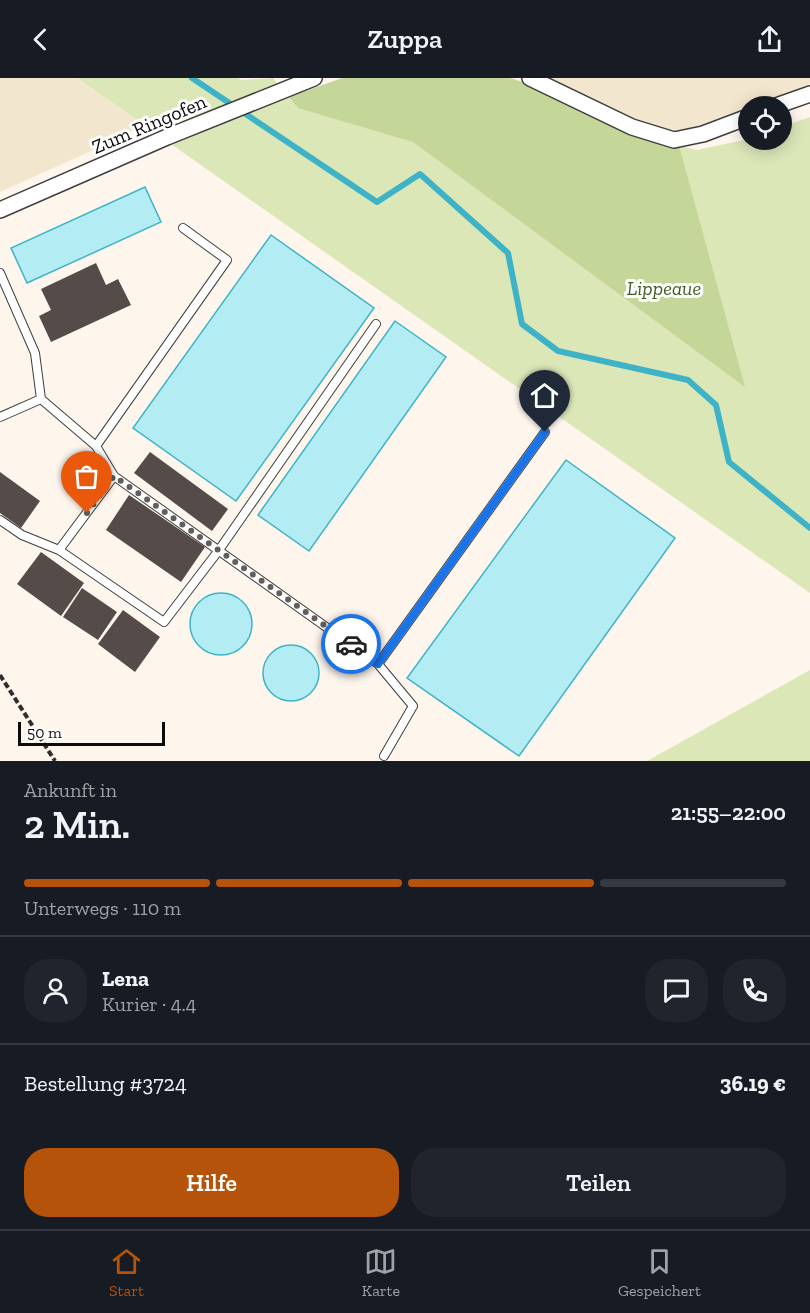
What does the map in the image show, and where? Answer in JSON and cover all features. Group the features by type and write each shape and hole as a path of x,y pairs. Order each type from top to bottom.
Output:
{"street":[{"name":"Zum Ringofen","path":"0,210 167,137 315,78"},
{"path":"530,78 632,127 674,140 702,134 738,121"},
{"path":"792,100 810,94"}],"lane":[{"path":"96,446 226,260 183,228"},
{"path":"0,273 35,353 41,399 96,446 114,476 378,664 413,706 384,756"},
{"path":"0,519 22,535 59,550 164,622 219,550 376,324"},
{"path":"0,417 41,399"},
{"path":"378,664 545,432"},
{"path":"59,550 114,476"}],"path":[{"path":"0,675 55,761"}],"shaded area":[{"path":"0,78 77,78 139,122 129,134 0,192"},
{"path":"543,78 810,78 810,84 778,96 738,96 738,111 690,129 671,130 643,125"}],"green space":[{"name":"Lippeaue","path":"77,78 238,78 241,80 273,78 292,101 615,130 697,150 738,141 738,150 792,150 792,123 810,117 810,593"},
{"path":"342,78 510,78 539,87 641,139 678,142 745,387 413,142 298,108 289,97"},
{"path":"810,670 810,761 647,761"}],"water":[{"path":"145,187 161,222 27,283 11,248"},
{"path":"271,235 374,308 236,501 133,428"},
{"path":"395,321 446,357 309,551 258,515"},
{"path":"566,460 675,538 519,756 407,678"},
{"path":"221,593 233,595 243,602 250,612 252,624 250,636 243,646 233,653 221,655 209,653 199,646 192,636 190,624 192,612 199,602 209,595"},
{"path":"291,645 302,647 311,653 317,662 319,673 317,684 311,693 302,699 291,701 280,699 271,693 265,684 263,673 265,662 271,653 280,647"}],"building":[{"path":"96,263 106,285 118,279 131,305 51,342 39,316 51,310 41,289"},
{"path":"150,452 228,509 212,531 134,473"},
{"path":"0,472 40,501 21,528 0,513"},
{"path":"129,495 205,547 181,582 106,530"},
{"path":"41,552 84,583 61,616 17,584"},
{"path":"82,588 117,612 98,640 63,617"},
{"path":"123,610 160,637 135,672 98,644"}],"waterway":[{"path":"192,78 377,202 420,174 508,253 522,324 558,351 688,380 716,405 729,462 810,528"}],"way so far":[{"path":"87,513 114,476 351,644"}],"route":[{"path":"351,644 378,664 545,432"}]}
